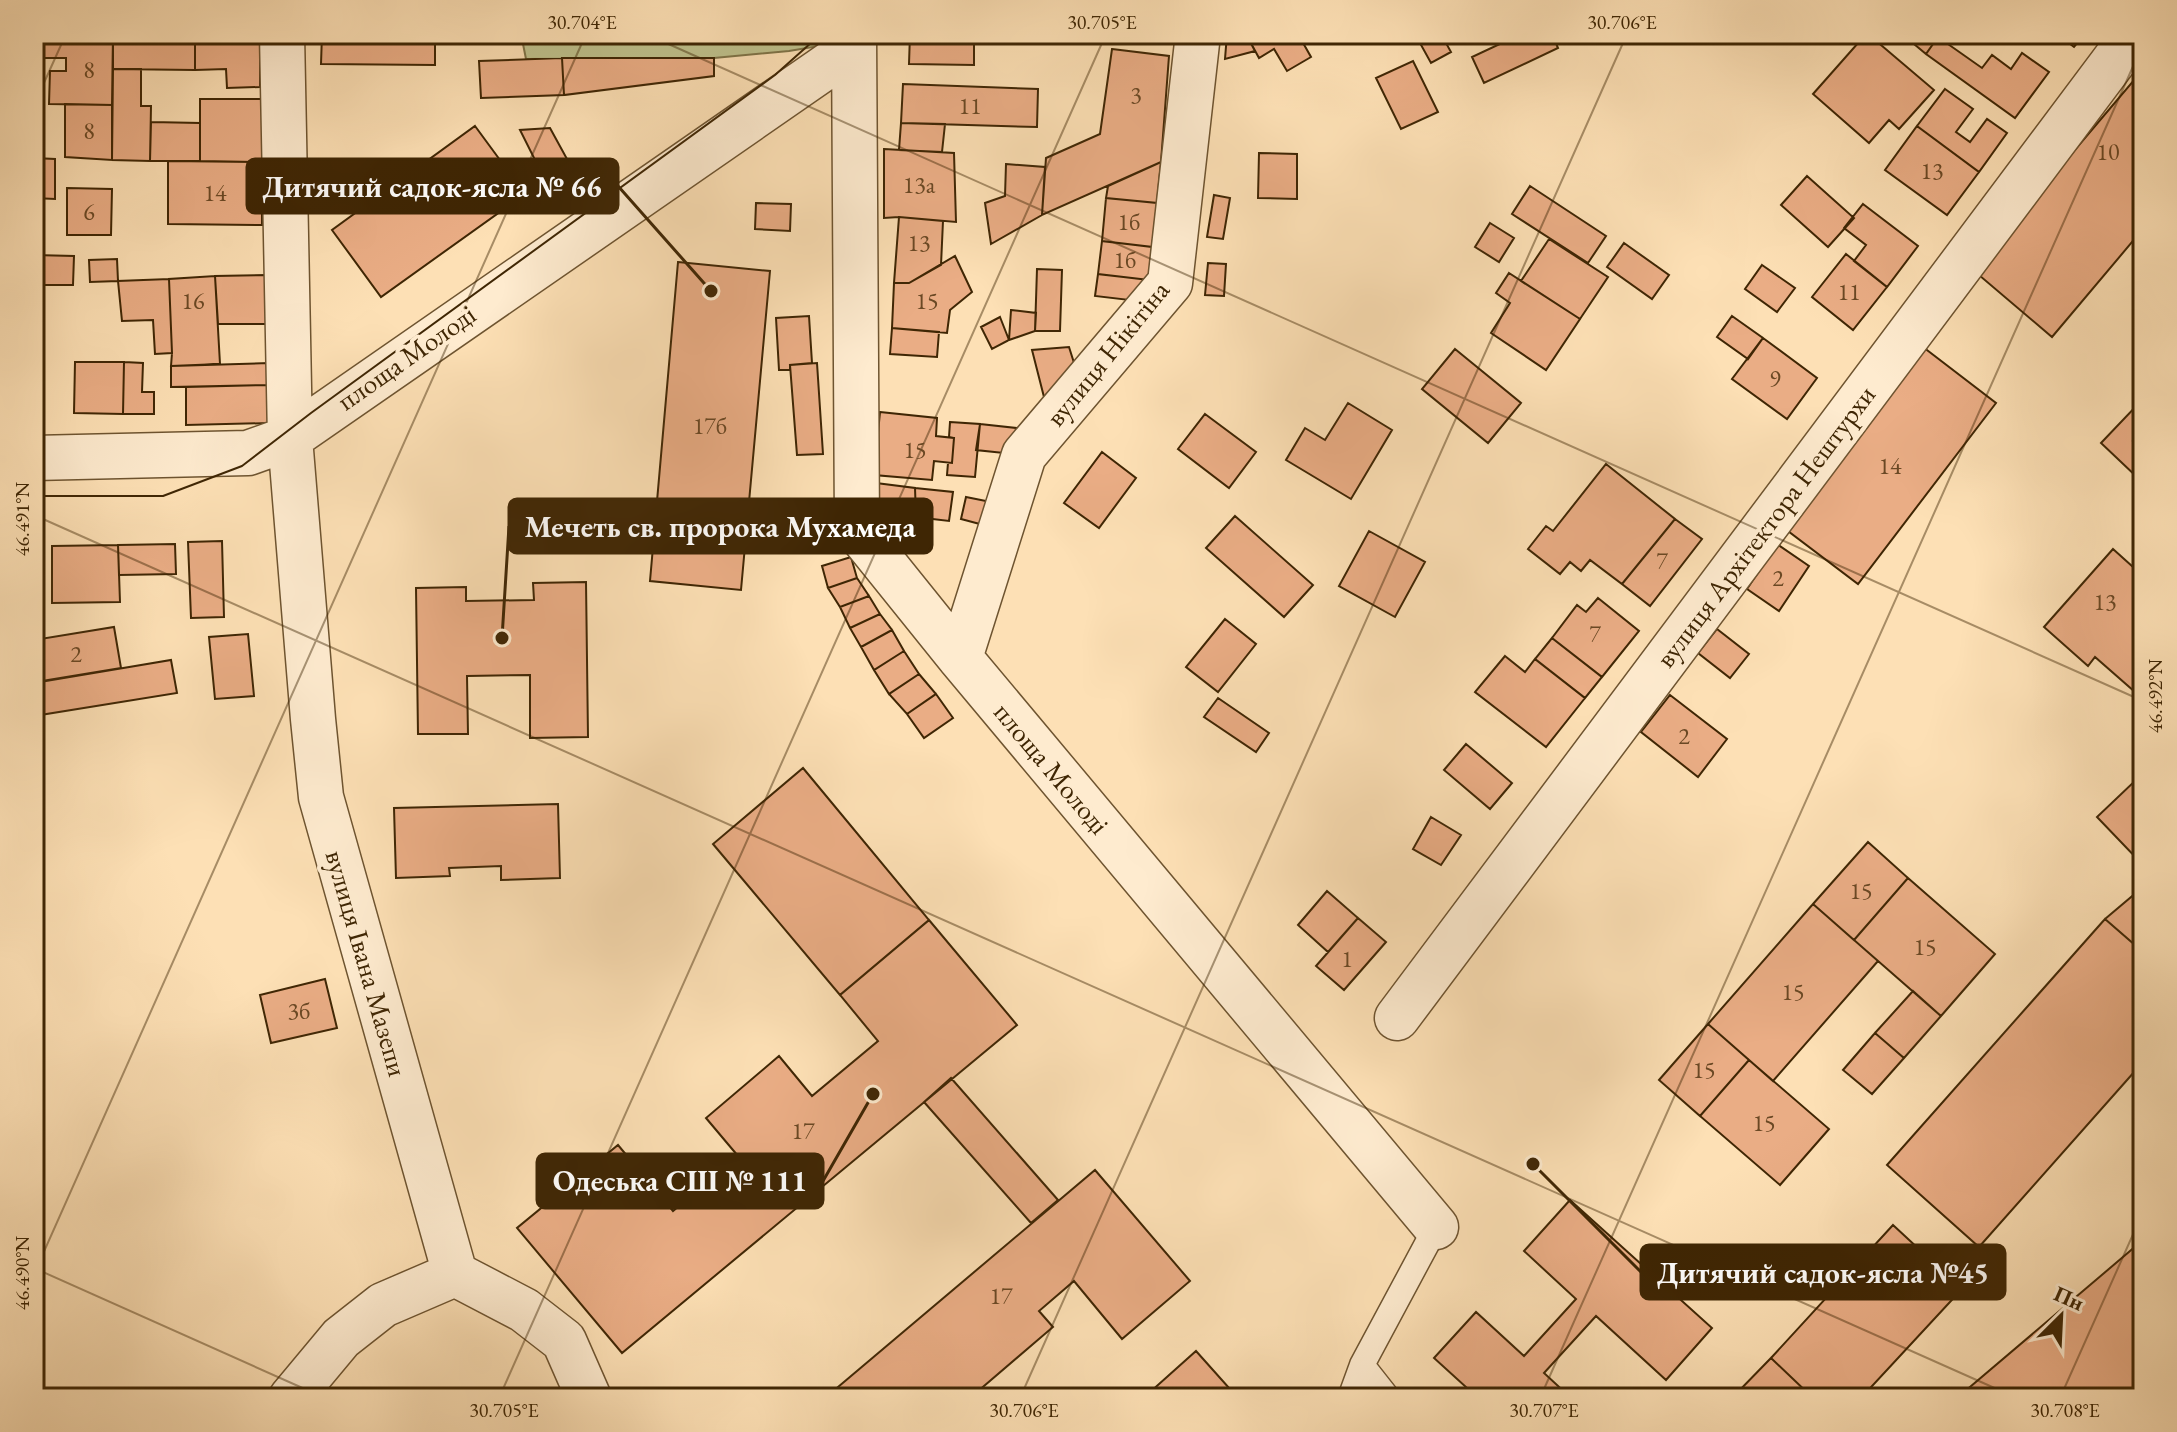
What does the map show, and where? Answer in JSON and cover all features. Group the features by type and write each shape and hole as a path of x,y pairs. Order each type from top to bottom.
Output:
{"street":[{"name":"площа Молоді","path":"282,34 290,438"},
{"name":"вулиця Нікітіна","path":"960,658 1024,455 1170,283 1198,34"},
{"name":"вулиця Архітектора Нештурхи","path":"1397,1018 2134,34"},
{"name":"площа Молоді","path":"290,438 854,41"},
{"name":"площа Молоді","path":"854,41 857,530 960,658 1436,1227"},
{"path":"34,458 248,453 290,438"},
{"name":"вулиця Івана Мазепи","path":"290,438 321,797 455,1274"},
{"path":"291,1398 341,1338 383,1305 455,1274 524,1310 564,1341 589,1398"}],"lane":[{"name":"площа Молоді","path":"1350,1398 1362,1365 1436,1227"},
{"path":"1362,1365 1388,1398"}],"green space":[{"path":"521,34 844,34 843,42 714,58 526,59"}],"building":[{"path":"36,34 113,34 112,105 49,104 50,71 66,71 66,58 36,58"},
{"path":"113,34 195,34 195,70 113,69"},
{"path":"195,34 260,34 260,87 227,88 226,69 195,70"},
{"path":"322,34 435,34 435,65 321,64"},
{"path":"910,34 974,34 974,65 909,64"},
{"path":"1227,34 1246,34 1255,51 1225,59"},
{"path":"1246,34 1298,34 1311,57 1287,71 1274,49 1259,58"},
{"path":"1415,34 1441,34 1451,52 1431,63"},
{"path":"1521,34 1552,34 1558,48 1484,83 1472,57"},
{"path":"1866,34 1934,90 1899,129 1889,120 1869,143 1813,94"},
{"path":"1902,34 1940,34 1926,54"},
{"path":"2057,34 2085,34 2074,47"},
{"path":"1938,37 1982,68 1992,55 2011,69 2022,53 2049,72 2015,118 1926,54"},
{"path":"1112,49 1169,56 1161,162 1042,215 1046,158 1100,134"},
{"path":"562,58 714,58 714,76 564,95"},
{"path":"562,58 564,95 481,98 479,61"},
{"path":"1413,61 1438,112 1401,129 1376,78"},
{"path":"113,69 141,69 141,106 151,106 150,161 112,160"},
{"path":"2140,73 2143,75 2143,229 2052,337 1973,270"},
{"path":"903,84 1038,89 1037,127 901,123"},
{"path":"1945,89 1973,109 1956,132 1970,142 1987,119 2007,133 1979,172 1917,126"},
{"path":"200,99 263,99 262,162 200,161"},
{"path":"65,104 112,105 112,160 65,157"},
{"path":"151,122 200,123 200,161 150,161"},
{"path":"901,123 945,124 942,152 899,150"},
{"path":"475,126 525,194 381,297 332,230"},
{"path":"1917,126 1979,172 1947,215 1885,170"},
{"path":"550,128 567,159 541,172 520,130"},
{"path":"884,149 954,153 956,222 884,218"},
{"path":"1259,153 1297,154 1297,199 1258,198"},
{"path":"34,158 55,159 55,199 34,198"},
{"path":"168,161 262,162 262,225 168,224"},
{"path":"1161,162 1157,203 1106,198 1108,186"},
{"path":"1006,164 1045,167 1042,215 991,244 985,203 1005,196"},
{"path":"1807,176 1854,218 1828,247 1781,205"},
{"path":"1530,186 1606,236 1588,263 1512,214"},
{"path":"67,188 112,189 111,235 67,235"},
{"path":"1214,195 1230,198 1223,239 1207,237"},
{"path":"1106,198 1157,203 1152,247 1102,241"},
{"path":"756,203 791,204 790,231 755,229"},
{"path":"1863,204 1918,246 1887,287 1854,261 1866,245 1844,228"},
{"path":"899,217 943,221 941,265 909,283 894,283"},
{"path":"1490,223 1514,238 1499,262 1475,247"},
{"path":"1549,239 1608,277 1580,319 1521,281"},
{"path":"1102,241 1152,247 1149,280 1098,274"},
{"path":"1624,243 1669,275 1652,299 1607,267"},
{"path":"1846,254 1887,287 1853,330 1812,297"},
{"path":"34,255 74,256 73,285 34,285"},
{"path":"955,256 972,292 950,310 947,333 892,328 894,283 909,283"},
{"path":"117,259 118,281 90,282 89,260"},
{"path":"678,262 770,271 741,590 650,581"},
{"path":"1208,263 1226,264 1224,296 1205,295"},
{"path":"1762,265 1795,288 1777,312 1745,289"},
{"path":"1037,269 1062,270 1060,331 1035,331"},
{"path":"1509,273 1580,319 1546,370 1491,333 1510,303 1496,293"},
{"path":"1098,274 1149,280 1146,302 1095,296"},
{"path":"267,275 268,324 218,324 215,276"},
{"path":"215,276 220,364 171,366 169,279"},
{"path":"169,279 172,353 155,354 153,320 122,321 118,281"},
{"path":"1011,310 1036,313 1035,331 1009,340"},
{"path":"809,316 812,363 790,365 790,370 779,370 776,318"},
{"path":"1732,316 1763,338 1748,359 1717,337"},
{"path":"1000,317 1009,340 992,349 981,327"},
{"path":"892,328 939,332 937,357 890,354"},
{"path":"1763,338 1817,378 1787,419 1732,379"},
{"path":"1069,347 1075,366 1044,397 1032,350"},
{"path":"1923,347 1996,403 1858,584 1784,528"},
{"path":"1455,349 1521,403 1488,443 1422,389"},
{"path":"75,362 124,362 123,414 74,413"},
{"path":"124,362 143,363 142,392 154,392 154,414 123,414"},
{"path":"269,363 269,385 171,387 171,366"},
{"path":"817,363 823,454 797,455 790,365"},
{"path":"269,385 270,423 186,425 186,387"},
{"path":"2140,402 2143,404 2143,430 2133,441 2143,450 2143,474 2139,479 2101,443"},
{"path":"1348,403 1392,430 1351,499 1286,460 1305,428 1325,440"},
{"path":"880,412 937,418 936,436 954,438 952,463 934,461 932,480 874,475"},
{"path":"1205,414 1256,452 1229,488 1178,449"},
{"path":"950,422 980,424 975,477 947,475 948,463 952,463 954,438 949,437"},
{"path":"980,424 1016,428 1013,454 976,450"},
{"path":"1102,452 1136,478 1099,528 1064,503"},
{"path":"1606,464 1675,519 1622,584 1590,560 1581,571 1570,562 1560,574 1528,549 1546,526 1553,531"},
{"path":"876,483 915,488 916,517 873,512"},
{"path":"915,488 953,492 949,521 916,517"},
{"path":"966,497 996,503 991,527 961,519"},
{"path":"1235,516 1313,585 1284,617 1206,548"},
{"path":"1675,519 1702,539 1650,606 1622,584"},
{"path":"1369,531 1425,562 1395,617 1339,586"},
{"path":"222,541 224,617 191,618 188,542"},
{"path":"175,544 176,574 119,575 118,545"},
{"path":"1777,544 1809,566 1779,611 1747,589"},
{"path":"118,545 120,602 52,603 52,546"},
{"path":"2113,549 2143,576 2143,699 2095,657 2088,666 2044,627"},
{"path":"851,557 857,578 828,588 822,566"},
{"path":"857,578 869,596 840,607 828,588"},
{"path":"586,582 588,737 530,738 530,675 467,676 468,734 418,734 416,588 466,587 466,601 534,600 533,583"},
{"path":"869,596 880,614 850,628 840,607"},
{"path":"1598,598 1639,631 1602,677 1552,638 1577,605 1586,612"},
{"path":"880,614 892,630 861,647 850,628"},
{"path":"1225,619 1256,644 1218,692 1186,667"},
{"path":"114,627 121,668 36,682 34,640"},
{"path":"1717,629 1749,654 1730,678 1698,653"},
{"path":"892,630 904,651 874,670 861,647"},
{"path":"248,634 254,696 215,699 209,637"},
{"path":"1552,638 1602,677 1585,698 1535,659"},
{"path":"904,651 919,674 889,694 874,670"},
{"path":"1505,656 1525,672 1535,659 1585,698 1546,747 1475,692"},
{"path":"171,660 177,693 34,716 34,683"},
{"path":"919,674 936,694 907,714 889,694"},
{"path":"936,694 953,718 924,738 907,714"},
{"path":"1670,695 1727,739 1698,777 1641,732"},
{"path":"1218,698 1269,733 1256,752 1204,717"},
{"path":"1466,744 1512,783 1490,809 1444,770"},
{"path":"803,768 929,920 840,995 713,844"},
{"path":"2138,778 2143,782 2143,865 2097,817"},
{"path":"558,804 560,878 501,880 501,866 449,868 450,876 396,878 394,808"},
{"path":"1431,817 1461,835 1441,865 1413,849"},
{"path":"1868,842 1908,878 1854,940 1813,904"},
{"path":"1908,878 1995,954 1941,1016 1854,940"},
{"path":"2143,887 2143,952 2105,919"},
{"path":"1327,891 1358,918 1328,952 1298,925"},
{"path":"1813,904 1878,961 1773,1081 1708,1024"},
{"path":"1358,918 1386,942 1344,990 1316,966"},
{"path":"2105,919 2143,952 2143,1062 1979,1247 1887,1165"},
{"path":"929,920 1017,1025 622,1353 517,1228 618,1145 673,1211 738,1156 706,1118 779,1056 812,1096 878,1041 840,995"},
{"path":"325,979 337,1028 271,1043 260,995"},
{"path":"1913,991 1941,1016 1904,1058 1875,1033"},
{"path":"1708,1024 1749,1060 1700,1116 1659,1080"},
{"path":"1875,1033 1904,1058 1872,1094 1843,1070"},
{"path":"1749,1060 1829,1129 1780,1185 1700,1116"},
{"path":"951,1078 1058,1200 1031,1223 924,1102"},
{"path":"1095,1170 1190,1281 1122,1339 1074,1281 1039,1311 1053,1327 970,1398 825,1398"},
{"path":"1570,1200 1712,1328 1666,1380 1596,1316 1544,1373 1571,1398 1478,1398 1434,1358 1476,1312 1524,1356 1576,1299 1524,1251"},
{"path":"1893,1225 1962,1289 1861,1398 1813,1398 1771,1358"},
{"path":"2143,1240 2143,1398 1957,1398"},
{"path":"1196,1351 1238,1398 1154,1398 1149,1393"},
{"path":"1771,1358 1813,1398 1732,1398"}],"tram line":[{"path":"34,496 163,496 242,466 775,75 812,42 815,34"}],"place":[{"name":"Дитячий садок-ясла № 66","path":"711,291"},
{"name":"Мечеть св. пророка Мухамеда","path":"502,638"},
{"name":"Одеська СШ № 111","path":"873,1094"},
{"name":"Дитячий садок-ясла №45","path":"1533,1164"}]}
